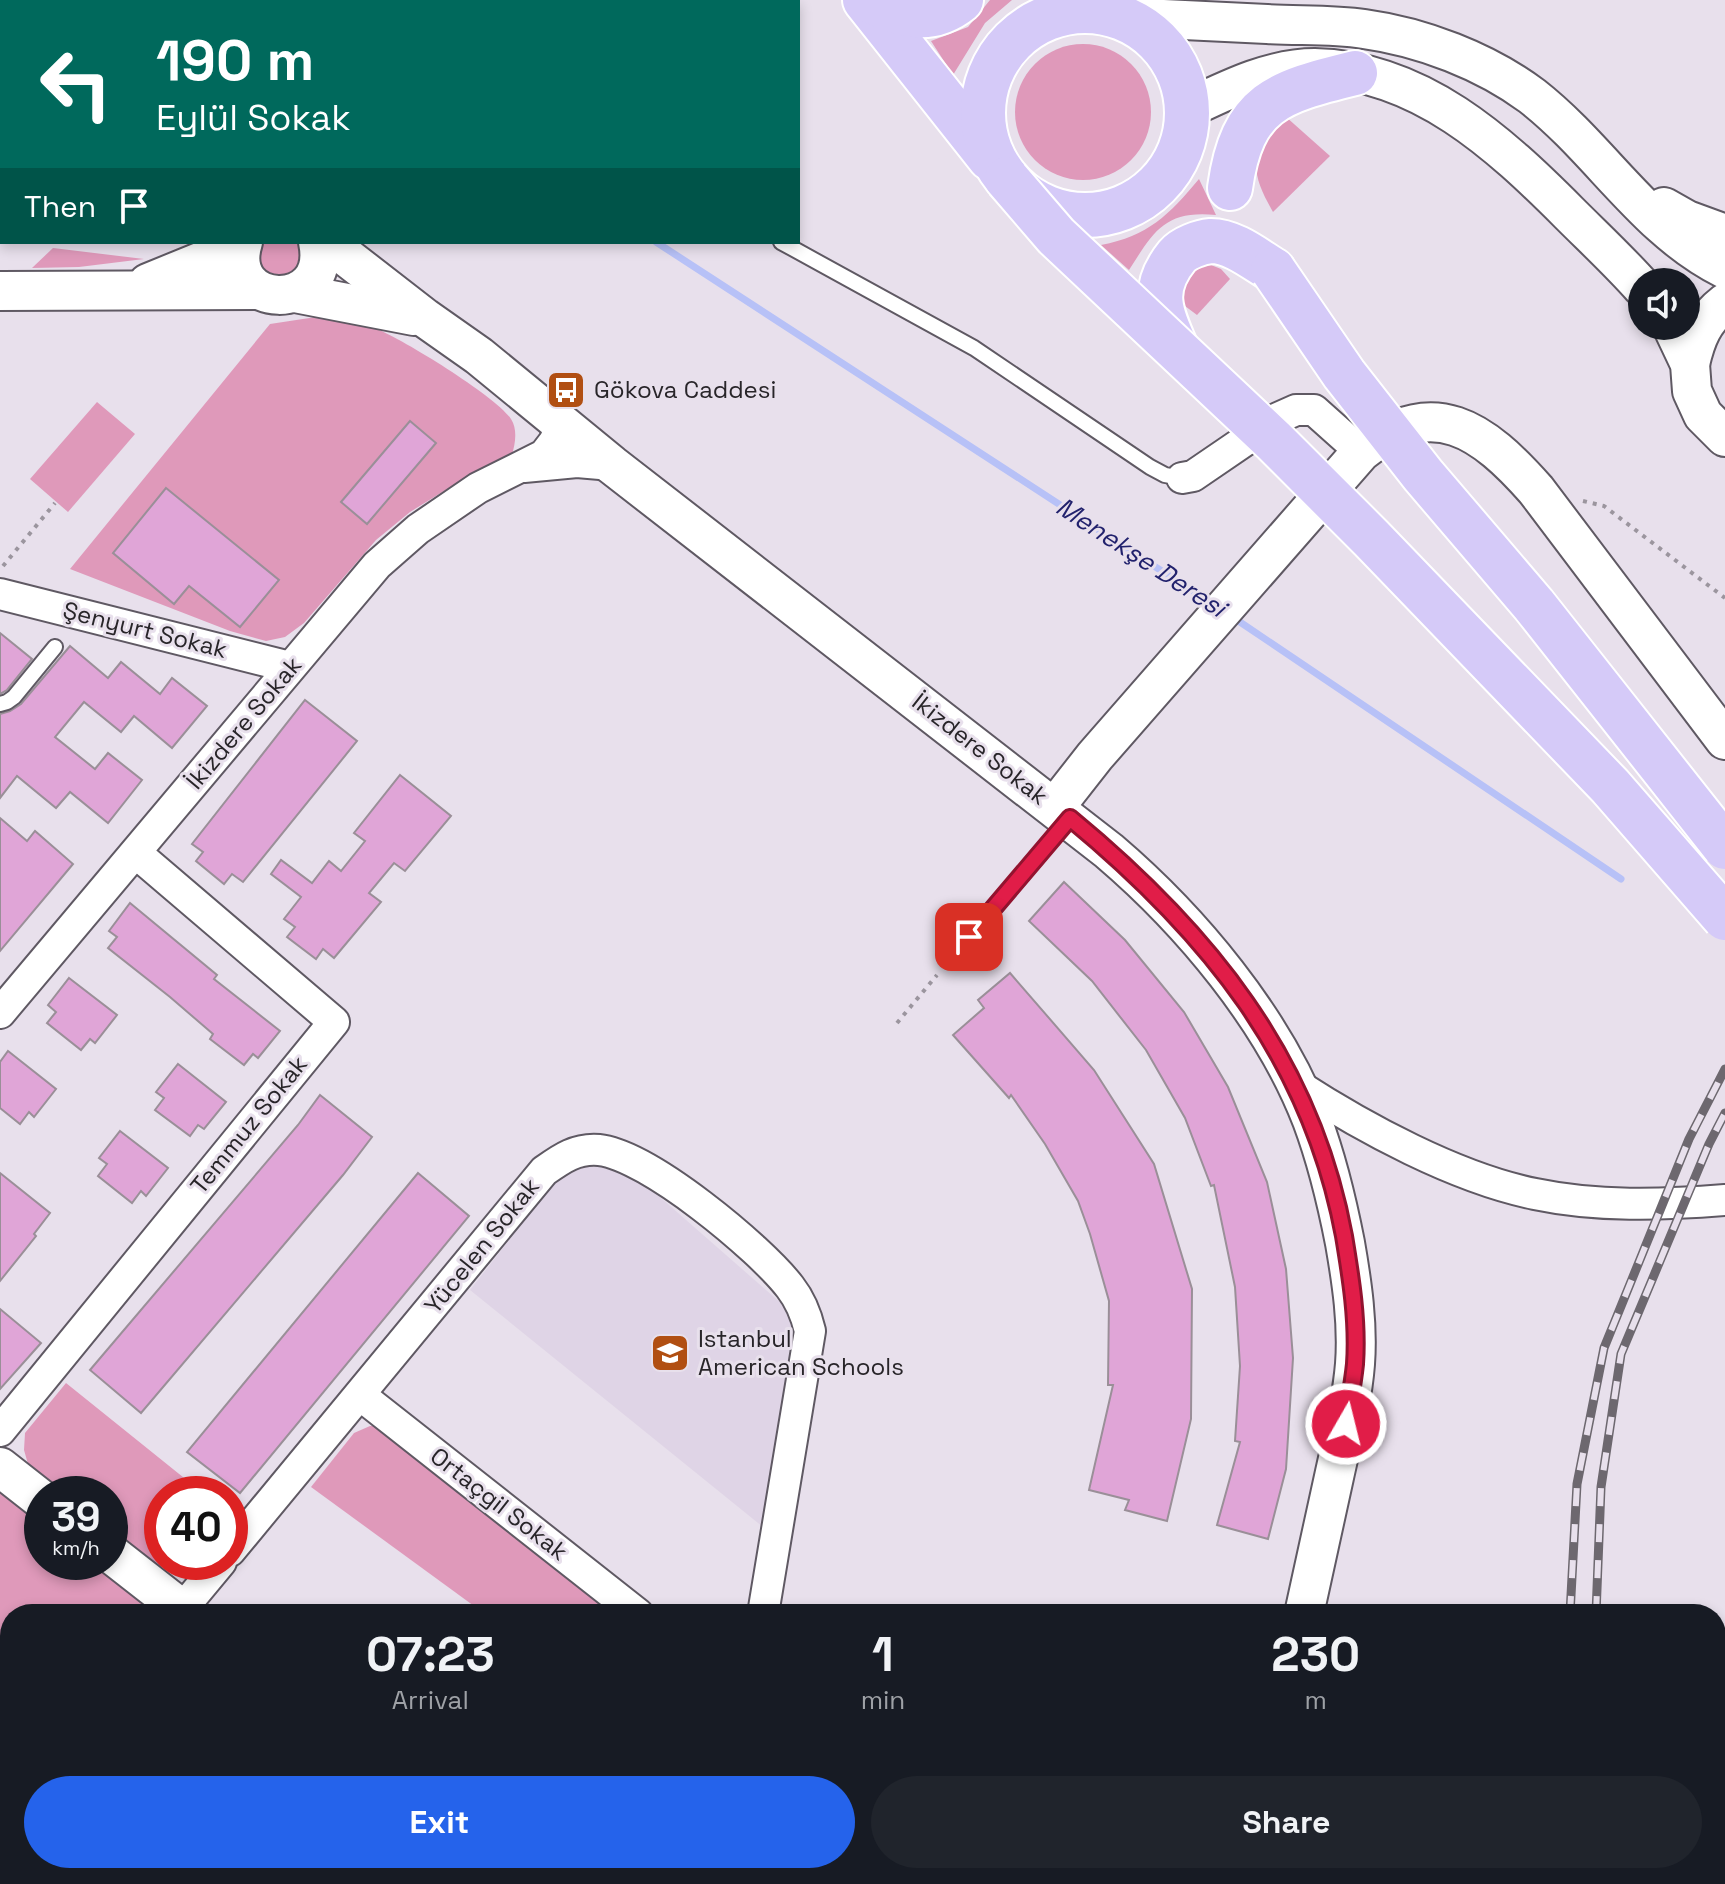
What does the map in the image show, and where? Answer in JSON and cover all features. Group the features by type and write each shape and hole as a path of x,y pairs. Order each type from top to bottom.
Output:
{"main road":[{"path":"867,0 914,15 946,12 961,0"},
{"path":"867,0 1007,179 1056,236 1274,441 1413,581 1610,786 1725,918"},
{"path":"1109,8 1148,31 1169,53 1182,79 1187,109 1184,140 1170,169 1149,193 1122,208 1091,215 1059,212 1030,200 1007,179 989,150 983,117 987,84 1002,53 1026,29 1056,15 1109,8"},
{"path":"1230,188 1234,157 1241,138 1270,101 1297,87 1355,73"},
{"path":"1187,109 1273,270 1344,374 1423,475 1534,605 1725,847"},
{"path":"1176,348 1163,318 1159,295 1164,272 1183,249 1211,241 1238,249 1273,270"}],"street":[{"path":"1109,8 1363,29 1437,48 1497,74 1531,96 1670,234 1725,269"},
{"path":"1187,109 1238,85 1279,72 1314,68 1355,73 1412,91 1484,133 1628,273"},
{"path":"1620,181 1687,220 1725,234"},
{"path":"131,290 224,252 234,244"},
{"path":"243,244 242,270 249,282 276,292 306,286 314,276 320,252 318,244"},
{"path":"330,244 479,356 562,424 544,455 518,468"},
{"path":"0,291 276,292 425,318"},
{"path":"1725,303 1711,314 1696,337 1690,364 1692,391 1703,415 1725,437"},
{"path":"1679,340 1690,364"},
{"path":"518,468 534,445 537,432 528,396"},
{"path":"1182,478 1193,476 1278,418 1296,410 1314,410 1361,452"},
{"path":"1062,813 1103,746 1275,547 1361,452 1379,437 1410,423 1443,423 1479,436 1509,459 1536,490 1725,740"},
{"name":"İkizdere Sokak","path":"562,424 1109,851 1179,917 1255,1016 1296,1084 1312,1120 1338,1206 1355,1318 1355,1364 1346,1424 1306,1604"},
{"path":"518,468 577,462 612,465"},
{"name":"İkizdere Sokak","path":"0,1013 377,565 418,529 478,488 518,468"},
{"name":"Şenyurt Sokak","path":"0,594 290,667"},
{"path":"1007,769 1030,774 1051,773 1075,767 1103,746"},
{"path":"1103,746 1089,799 1094,822 1109,851"},
{"name":"Temmuz Sokak","path":"0,1431 334,1022 136,853"},
{"path":"1296,1084 1344,1115 1403,1145 1469,1173 1534,1194 1601,1203 1725,1200"},
{"name":"Yücelen Sokak","path":"248,1529 544,1171 570,1153 599,1150 625,1157 669,1183 729,1228 767,1261 806,1311 810,1331 765,1604"},
{"name":"Ortaçgil Sokak","path":"360,1395 625,1604"},
{"path":"0,1467 24,1486"},
{"path":"128,1567 175,1604"},
{"path":"191,1604 208,1580"}],"lane":[{"path":"785,244 974,348 1150,467 1165,475 1182,478"},
{"path":"0,704 14,697 55,647"},
{"path":"949,961 1062,813"}],"path":[{"path":"1536,490 1604,506 1725,598"},
{"path":"0,570 55,503"},
{"path":"897,1023 949,961"}],"shaded area":[{"path":"990,0 1012,0 985,23 953,75 931,41 968,27"},
{"path":"1083,44 1109,49 1131,64 1146,86 1151,112 1146,138 1131,160 1109,175 1083,180 1057,175 1035,160 1020,138 1015,112 1020,86 1035,64 1057,49"},
{"path":"1285,116 1330,156 1273,212 1259,184 1256,161 1265,140"},
{"path":"1199,179 1216,215 1184,216 1163,226 1146,244 1129,270 1101,245 1145,230 1178,203"},
{"path":"262,244 301,244 298,274 269,277 263,269 259,252"},
{"path":"53,248 144,259 79,267 32,268"},
{"path":"1206,263 1221,269 1230,279 1197,315 1185,306 1181,297 1185,273"},
{"path":"316,317 355,322 377,329 470,384 511,419 515,432 512,455 410,512 376,540 304,623 285,637 266,641 230,631 70,569 270,324"},
{"path":"97,402 135,434 68,512 30,479"},
{"name":"Istanbul American Schools","path":"584,1167 622,1172 645,1184 782,1304 790,1316 794,1333 791,1374 763,1527 470,1290 554,1183 567,1172"},
{"path":"66,1383 182,1476 144,1476 144,1555 128,1542 128,1476 43,1476 28,1464 24,1450 25,1433"},
{"path":"370,1426 380,1426 601,1604 471,1604 311,1487 354,1433"},
{"path":"0,1492 24,1509 24,1580 122,1580 155,1604 0,1604"}],"building":[{"path":"410,421 436,443 367,524 341,502"},
{"path":"166,488 279,580 240,627 189,586 174,604 113,553"},
{"path":"0,633 32,659 7,690 0,694"},
{"path":"70,646 108,678 121,662 160,694 172,678 207,706 172,748 134,716 121,732 84,702 55,737 95,769 108,753 142,780 108,823 70,792 56,808 17,776 0,798 0,714 21,704"},
{"path":"305,700 357,741 243,882 232,874 224,884 196,861 203,852 192,844"},
{"path":"400,775 451,816 405,871 394,863 369,893 381,902 334,958 323,949 316,959 287,937 295,927 284,919 301,897 271,874 281,860 312,883 329,861 341,871 365,841 354,833"},
{"path":"0,818 27,841 35,831 73,864 0,951"},
{"path":"1064,882 1125,940 1184,1012 1228,1087 1267,1182 1286,1269 1293,1358 1286,1469 1268,1539 1217,1525 1240,1442 1235,1441 1240,1366 1235,1287 1214,1185 1211,1186 1185,1118 1146,1050 1092,981 1029,921"},
{"path":"130,903 217,975 214,979 280,1031 258,1058 253,1054 244,1065 210,1039 213,1034 170,997 108,948 117,937 109,931"},
{"path":"1010,973 1094,1070 1154,1164 1192,1289 1191,1419 1167,1521 1125,1510 1129,1500 1089,1490 1113,1385 1108,1385 1109,1301 1090,1234 1078,1201 1045,1144 1011,1095 1009,1098 953,1035 984,1008 978,1000"},
{"path":"69,978 117,1015 95,1043 90,1039 81,1050 47,1023 56,1012 48,1005"},
{"path":"8,1051 56,1089 34,1117 29,1112 20,1124 0,1108 0,1062"},
{"path":"178,1064 226,1102 204,1129 198,1125 190,1136 155,1110 164,1098 156,1092"},
{"path":"320,1095 372,1137 141,1413 90,1370"},
{"path":"120,1131 168,1168 146,1196 141,1191 132,1203 98,1176 107,1164 99,1158"},
{"path":"0,1173 50,1213 0,1281"},
{"path":"418,1173 469,1216 248,1483 248,1476 218,1476 187,1452"},
{"path":"0,1309 41,1343 0,1389"}],"waterway":[{"name":"Menekşe Deresi","path":"659,244 1214,605"},
{"name":"Menekşe Deresi","path":"1231,616 1621,879"}],"railway":[{"path":"1571,1604 1577,1484 1604,1348 1689,1139 1725,1069"},
{"path":"1596,1604 1601,1487 1621,1354 1709,1144 1725,1113"}],"place":[{"name":"Gökova Caddesi","path":"566,390"},
{"name":"Istanbul American Schools","path":"670,1353"}],"route":[{"path":"969,937 1070,818 1138,876 1179,917 1220,967 1255,1016 1296,1084 1326,1162 1338,1206 1355,1318 1355,1364 1346,1424"}]}
